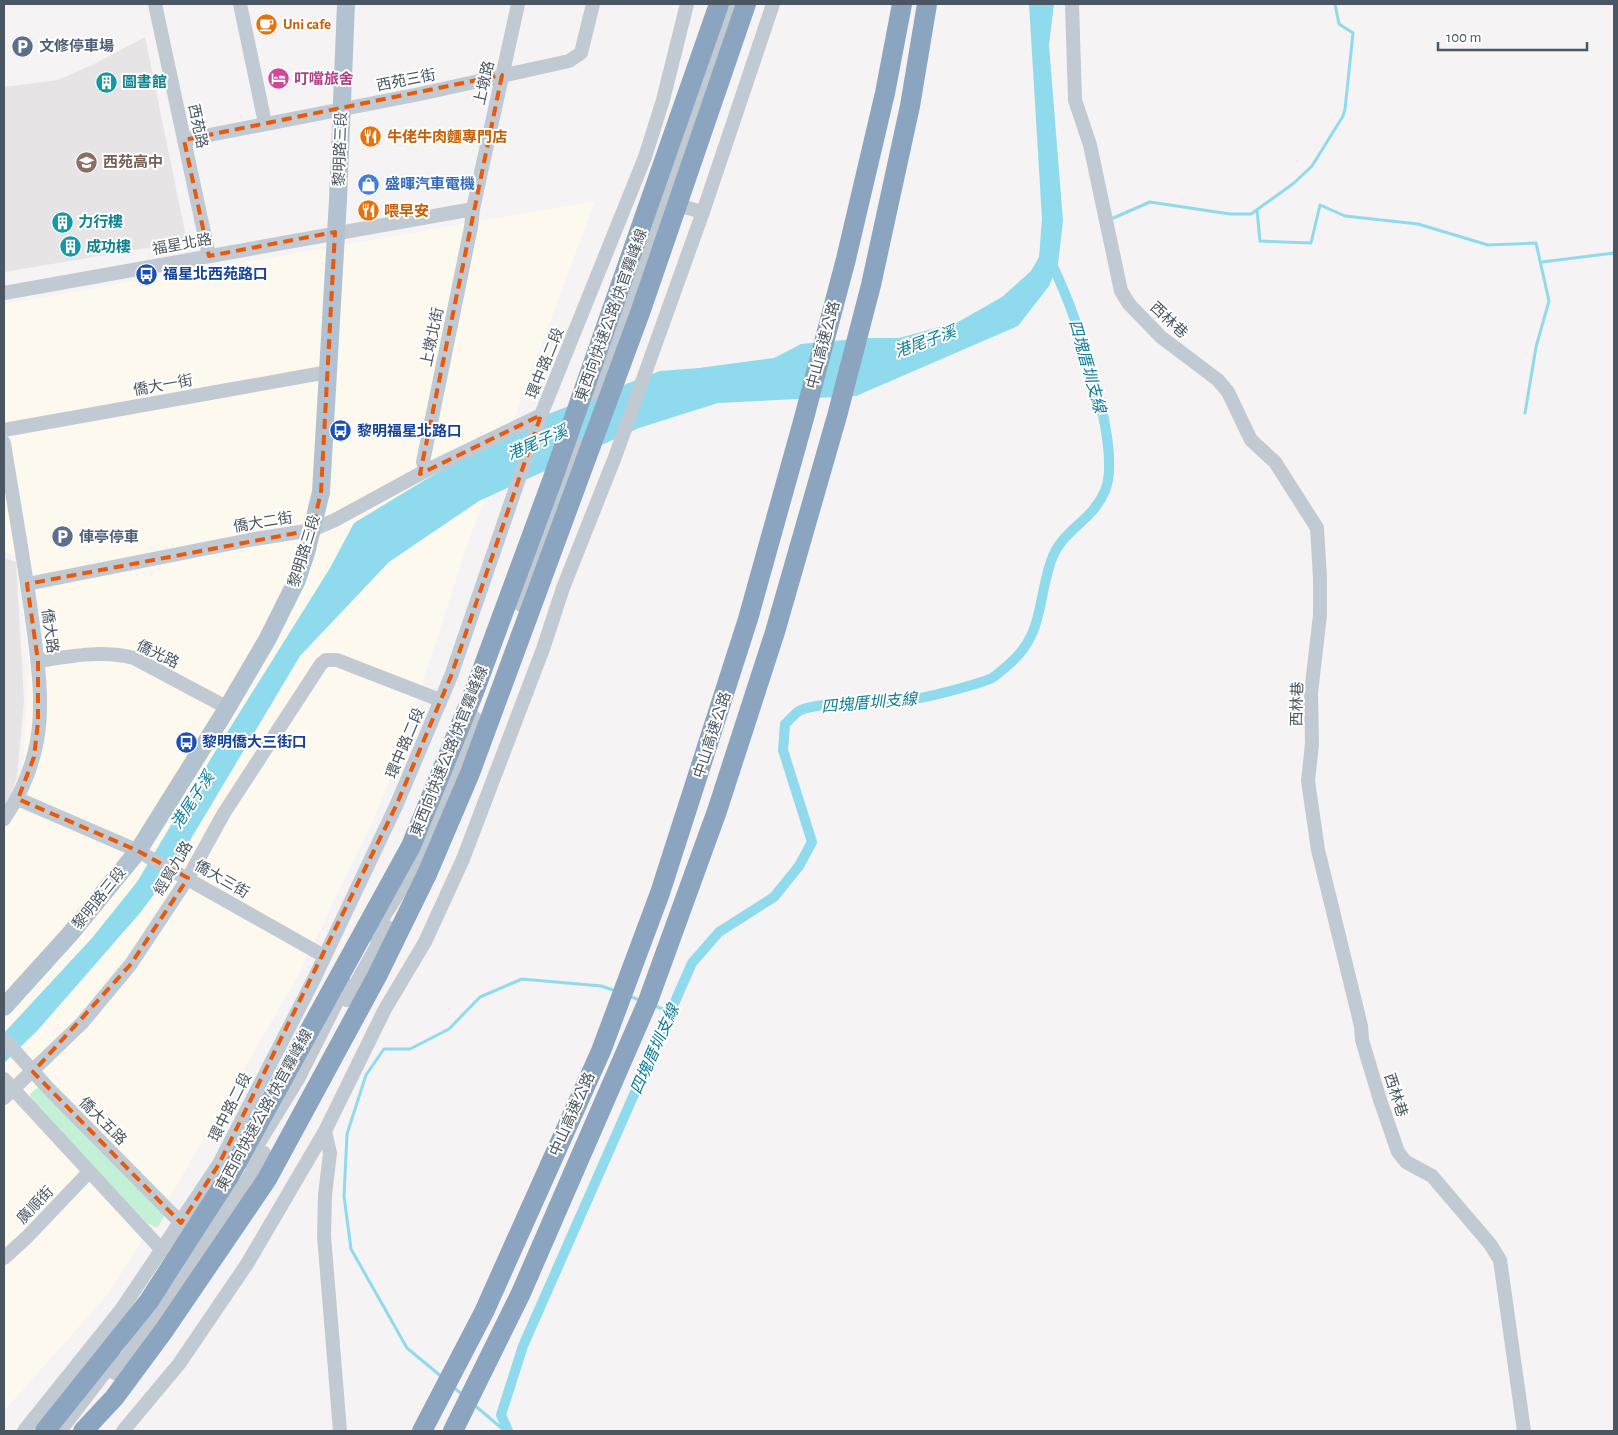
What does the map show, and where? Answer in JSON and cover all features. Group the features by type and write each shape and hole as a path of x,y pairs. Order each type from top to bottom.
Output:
{"highway":[{"name":"東西向快速公路 快官霧峰線","path":"45,1431 149,1301 230,1175 411,846 474,692 553,478 719,4"},
{"name":"東西向快速公路 快官霧峰線","path":"83,1431 114,1398 218,1253 266,1179 377,976 427,874 470,772 641,310 746,4"},
{"name":"中山高速公路","path":"422,1431 484,1312 601,1050 660,894 748,619 804,418 846,259 885,93 902,4"},
{"name":"中山高速公路","path":"453,1431 521,1293 648,1001 717,811 772,641 837,416 856,336 871,285 910,106 927,4"},
{"path":"37,1431 75,1394"},
{"path":"94,1431 114,1398"}],"main road":[{"name":"黎明路三段","path":"4,1007 70,934 138,851 228,708 286,604 297,580 312,530 320,492 336,232 346,4"}],"street":[{"name":"西苑路","path":"155,4 209,256"},
{"path":"240,4 265,123"},
{"name":"上墩路","path":"472,209 518,4"},
{"name":"西苑三街","path":"184,140 502,76 576,58 581,53 593,4"},
{"name":"環中路二段","path":"24,1431 121,1310 219,1164 324,956 396,806 451,676 541,415 633,190 663,100 687,4"},
{"path":"667,202 728,4"},
{"path":"60,1431 141,1325 204,1234 298,1079 362,952 412,872 446,790 560,483 596,395 712,84 735,4"},
{"path":"123,1431 179,1364 247,1264 325,1131 385,1009 425,942 463,859 543,649 563,588 615,457 703,212 773,4"},
{"name":"西林巷","path":"1072,4 1075,100 1090,145 1121,291 1129,304 1161,337 1218,380 1228,392 1251,440 1275,462 1317,528 1320,615 1311,693 1312,744 1308,769 1322,868 1361,1026 1362,1040 1398,1152 1406,1162 1432,1176 1490,1244 1500,1260 1524,1431"},
{"path":"633,190 703,212"},
{"path":"336,232 472,209"},
{"name":"上墩北街","path":"427,470 422,462 471,227 472,209"},
{"name":"福星北路","path":"4,293 336,232"},
{"name":"僑大一街","path":"4,430 328,372"},
{"path":"70,1431 184,1278 254,1171 312,1068 362,969 410,889 462,769 582,442 596,395"},
{"name":"僑大二街","path":"27,584 249,540 312,530 335,520 427,470 541,415"},
{"name":"僑大路","path":"4,442 38,661 38,722 34,757 18,799 4,819"},
{"name":"僑光路","path":"38,661 87,654 122,655 134,658 228,708"},
{"name":"經貿九路","path":"8,1094 82,1023 132,964 224,813 318,668 326,660 336,660 440,700"},
{"name":"僑大三街","path":"18,799 138,851 324,956"},
{"name":"僑大五路","path":"4,1039 33,1072 181,1223"},
{"path":"4,1079 8,1094 88,1172 162,1250"},
{"path":"325,1131 330,1153 325,1195 324,1236 340,1431"},
{"name":"廣順街","path":"4,1258 88,1172"}],"highlighted area":[{"path":"502,75 420,474 541,415 451,676 396,806 219,1164 181,1223 33,1072 131,964 188,878 136,850 18,799 34,757 38,722 38,661 27,584 312,530 321,492 335,232 209,256 184,140"}],"shaded area":[{"name":"西苑高中","path":"145,37 186,237 183,242 4,272 4,87 58,80 94,64"},
{"path":"595,201 469,540 398,758 375,816 300,972 168,1200 108,1294 4,1411 4,816 22,782 29,663 16,556 4,552 4,304"},
{"path":"4,558 16,562 24,700 17,778 4,809"}],"green space":[{"path":"39,1086 166,1213 157,1228 147,1223 32,1101 30,1094"}],"water":[{"name":"港尾子溪","path":"1029,4 1054,4 1049,45 1063,221 1058,264 1049,286 1018,326 856,396 718,403 639,428 479,501 389,562 300,656 173,869 140,913 37,1031 4,1063 4,1033 92,938 137,882 213,755 330,568 354,523 509,429 660,371 774,358 801,344 866,338 899,338 958,322 1002,297 1031,271 1039,257 1042,219"}],"waterway":[{"path":"1111,219 1150,202 1230,214 1251,214 1294,183 1312,166 1343,116 1345,109 1353,33 1339,24 1335,4"},
{"path":"1257,210 1260,241 1311,243 1320,205 1345,216 1418,224 1488,245 1536,243 1549,301 1536,347 1525,413"},
{"path":"1542,262 1614,253"},
{"name":"四塊厝圳支線","path":"508,1431 501,1415 523,1346 692,963 719,932 774,897 799,866 812,842 783,750 785,724 797,712 808,708 842,702 919,698 992,678 1019,655 1028,643 1038,618 1047,576 1056,550 1069,533 1092,511 1105,491 1109,470 1108,442 1102,409 1082,339 1059,279 1049,259"},
{"path":"442,1377 407,1348 351,1249 344,1196 347,1134 366,1075 384,1049 410,1049 449,1029 480,997 522,979 601,986 616,991"},
{"path":"629,996 642,1001"},
{"path":"655,1006 670,1012"},
{"path":"452,1386 463,1395"},
{"path":"473,1404 505,1431"}],"place":[{"name":"Uni cafe","path":"267,24"},
{"name":"文修停車場","path":"23,46"},
{"name":"叮噹旅舍","path":"278,79"},
{"name":"圖書館","path":"106,82"},
{"name":"牛佬牛肉麵專門店","path":"371,137"},
{"name":"西苑高中","path":"87,162"},
{"name":"盛暉汽車電機","path":"369,184"},
{"name":"喂早安","path":"368,211"},
{"name":"力行樓","path":"62,222"},
{"name":"成功樓","path":"70,247"},
{"name":"福星北西苑路口","path":"147,274"},
{"name":"黎明福星北路口","path":"341,431"},
{"name":"俥亭停車","path":"63,537"},
{"name":"黎明僑大三街口","path":"186,742"}]}
